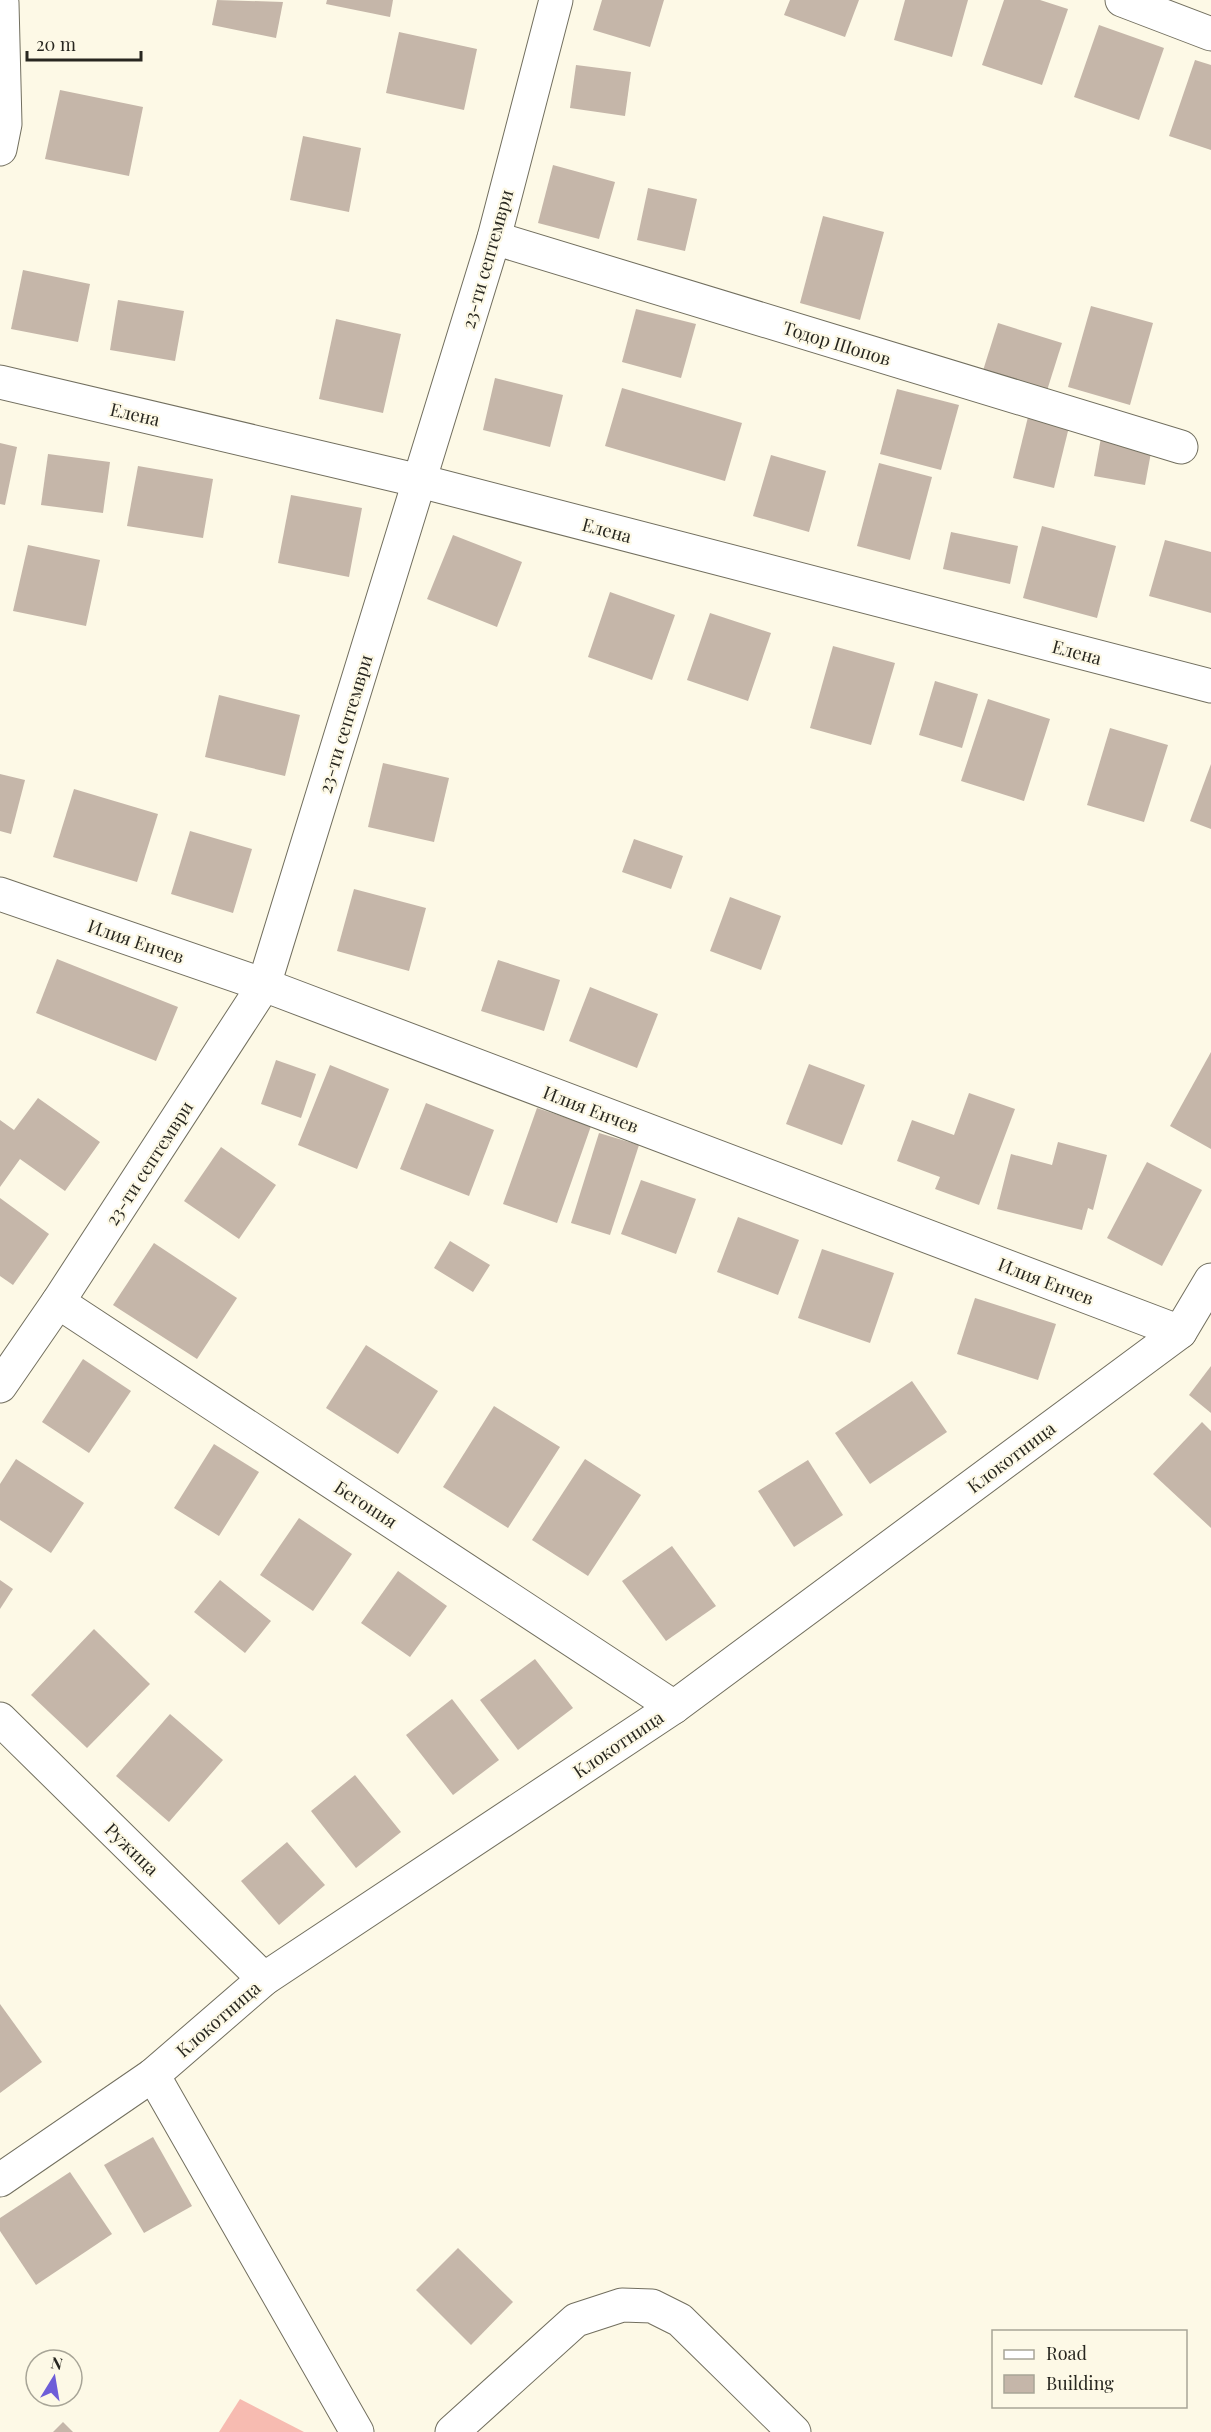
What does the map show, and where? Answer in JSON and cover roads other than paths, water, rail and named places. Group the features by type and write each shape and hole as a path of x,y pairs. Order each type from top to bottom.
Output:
{"street":[{"name":"23-ти септември","path":"0,1386 58,1302 264,986 494,238 556,0"},
{"path":"1122,0 1211,34"},
{"path":"0,149 5,124 1,2"},
{"name":"Тодор Шопов","path":"494,238 1181,447"},
{"name":"Елена","path":"0,382 420,481 1211,686"},
{"name":"Илия Енчев","path":"0,894 264,986 1180,1332"},
{"name":"Клокотница","path":"0,2180 153,2075 264,1979 674,1707 1180,1332 1211,1280"},
{"name":"Бегония","path":"58,1302 674,1707"},
{"name":"Ружица","path":"0,1719 264,1979"},
{"path":"153,2075 357,2432"},
{"path":"452,2432 576,2320 622,2305 652,2306 680,2320 794,2432"}]}
